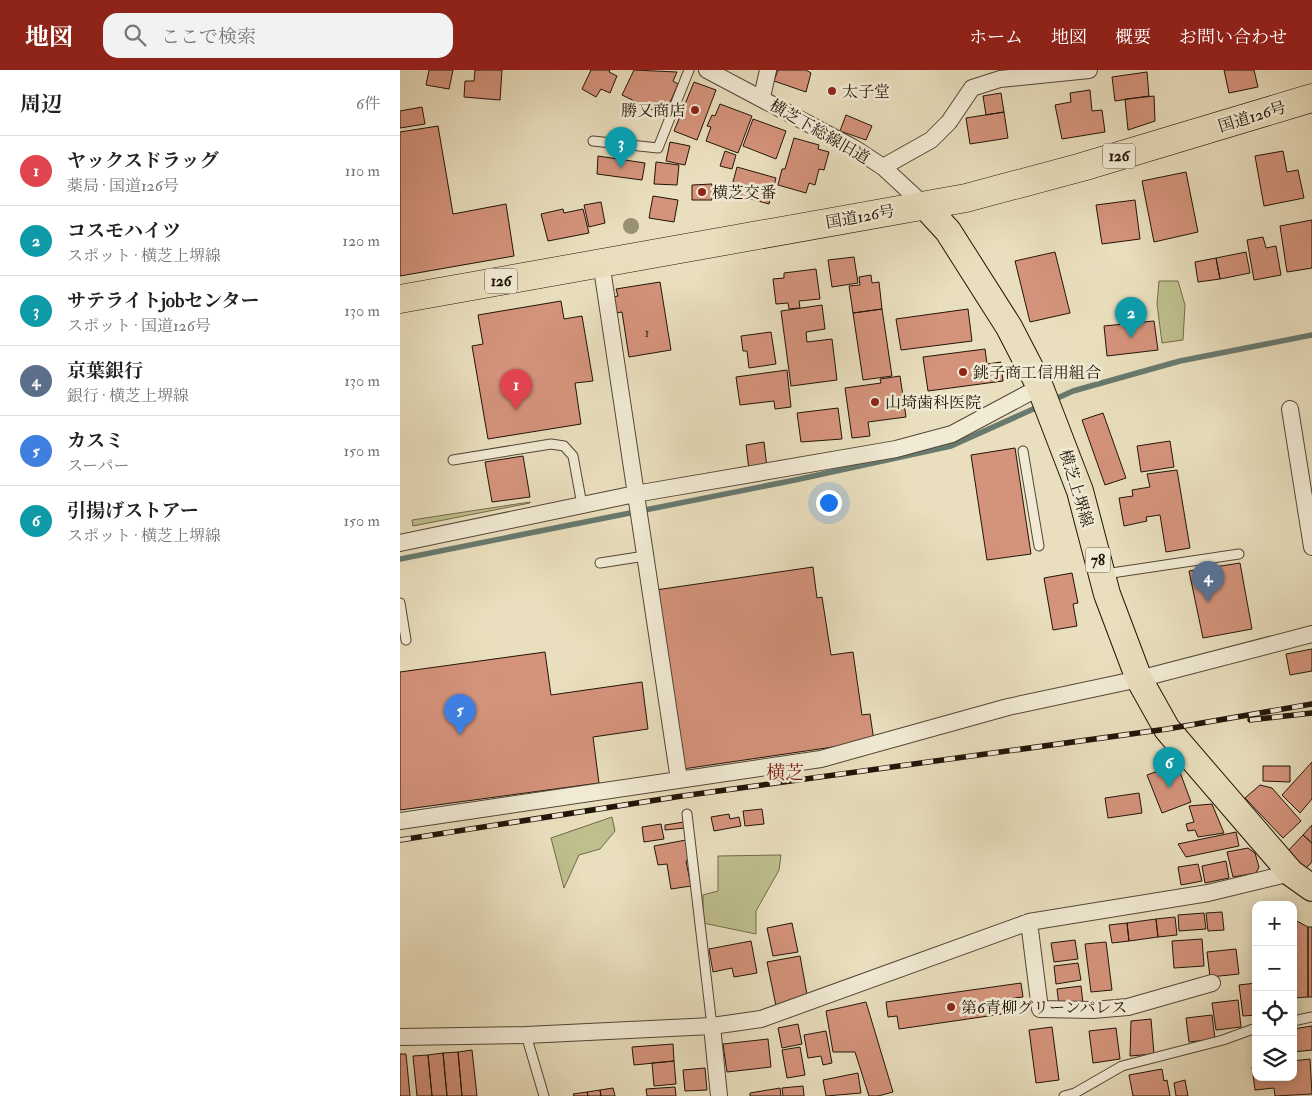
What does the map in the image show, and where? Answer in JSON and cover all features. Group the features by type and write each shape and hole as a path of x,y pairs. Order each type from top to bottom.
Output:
{"highway":[{"name":"国道126号","path":"400,299 966,198 1082,167 1312,98"}],"main road":[{"name":"横芝上堺線","path":"924,205 953,239 1009,327 1040,387 1080,491 1107,594 1139,680 1167,729 1302,880"}],"street":[{"name":"横芝下総線旧道","path":"707,70 762,97 854,148 883,167 924,205"},
{"path":"762,97 768,70"},
{"path":"883,167 931,140 949,122 972,88 1001,74 1089,70"},
{"path":"601,262 679,780"},
{"path":"400,543 582,505 896,449 952,434 1040,387"},
{"path":"1290,409 1312,547"},
{"path":"400,821 821,759 1008,707 1139,680 1312,634"},
{"path":"400,1037 526,1035 712,1026 761,1019 790,1011 1029,922 1302,880"},
{"path":"1029,922 1040,1009 1093,1010 1128,1008 1212,983"},
{"path":"712,1026 719,1096"}],"lane":[{"path":"593,141 658,148 689,70"},
{"path":"453,460 551,444 564,446 573,456 582,505"},
{"path":"1024,451 1039,546"},
{"path":"1102,574 1240,554"},
{"path":"600,563 645,556"},
{"path":"400,603 406,640"},
{"path":"687,814 712,1026"},
{"path":"1297,1020 1312,1017"},
{"path":"1064,1096 1075,1093 1122,1066 1223,1040 1252,1029"},
{"path":"526,1035 544,1096"}],"green space":[{"path":"1159,281 1178,281 1185,305 1183,340 1162,343 1157,304"},
{"path":"530,503 413,526 412,520"},
{"path":"612,817 615,831 600,849 579,855 564,888 551,838"},
{"path":"781,855 779,870 756,911 756,934 703,923 703,895 718,891 718,856"}],"building":[{"path":"429,70 453,70 449,89 426,85"},
{"path":"475,70 502,70 500,100 464,97 465,81 474,81"},
{"path":"591,70 610,70 609,72 617,76 610,93 601,89 596,97 582,89"},
{"path":"634,70 677,72 673,81 678,84 669,105 664,103 659,113 622,95"},
{"path":"778,70 806,70 811,73 806,92 774,81"},
{"path":"1224,70 1254,70 1258,87 1229,93"},
{"path":"1147,72 1149,96 1115,101 1112,77"},
{"name":"勝又商店","path":"694,82 716,90 697,140 674,131"},
{"path":"1090,90 1092,111 1102,110 1105,132 1062,139 1055,105 1071,102 1070,93"},
{"path":"1001,93 1004,112 986,115 983,96"},
{"path":"1154,96 1155,121 1128,130 1125,99"},
{"path":"720,104 752,116 738,153 706,141 711,127 707,126 712,115 715,116"},
{"path":"422,107 425,124 400,128 400,111"},
{"path":"1004,112 1008,138 970,144 966,118"},
{"path":"846,115 872,126 866,140 840,131"},
{"path":"753,119 786,131 776,159 743,146"},
{"path":"438,126 453,214 506,204 514,256 400,276 400,132"},
{"path":"794,138 819,145 818,149 829,152 824,170 819,169 815,185 809,183 806,193 778,185"},
{"path":"670,142 690,146 685,165 666,161"},
{"path":"725,151 736,155 732,169 720,166"},
{"path":"1283,151 1287,172 1298,170 1304,198 1264,206 1255,156"},
{"path":"598,156 645,163 642,180 597,174"},
{"path":"656,162 679,165 677,185 654,184"},
{"path":"737,167 776,178 769,204 730,193"},
{"path":"1186,172 1198,232 1154,242 1142,181"},
{"name":"横芝交番","path":"712,184 712,200 692,200 692,185"},
{"path":"653,196 678,200 674,222 649,218"},
{"path":"1135,200 1140,239 1102,244 1096,205"},
{"path":"601,202 605,223 589,227 584,205"},
{"path":"563,209 564,213 583,209 589,233 548,241 541,214"},
{"path":"1312,220 1312,268 1287,272 1280,226"},
{"path":"1263,237 1266,248 1276,246 1281,275 1254,280 1247,240"},
{"path":"1055,252 1070,313 1030,322 1015,261"},
{"path":"1246,252 1250,273 1220,279 1216,258"},
{"path":"854,257 858,283 832,287 828,260"},
{"path":"1216,258 1220,279 1198,282 1195,262"},
{"path":"816,269 820,299 799,301 800,308 789,309 788,303 776,304 773,279 784,278 784,273"},
{"path":"871,275 872,283 879,282 882,309 853,313 849,286 860,285 859,277"},
{"path":"660,282 671,350 629,357 622,312 616,313 613,297 618,296 616,289"},
{"path":"561,301 564,319 582,316 593,381 575,383 581,424 488,439 472,346 483,344 478,315"},
{"path":"822,305 825,329 806,332 807,342 832,339 837,380 791,386 781,311"},
{"path":"882,309 892,376 863,380 853,313"},
{"path":"968,309 972,341 901,350 896,319"},
{"path":"1154,321 1158,350 1107,356 1104,326"},
{"path":"771,332 776,364 749,368 747,351 743,351 741,336"},
{"name":"銚子商工信用組合","path":"985,349 987,364 1001,362 1003,381 928,391 923,357"},
{"path":"787,370 791,407 775,409 774,401 740,405 736,377"},
{"name":"山埼歯科医院","path":"900,376 906,417 868,422 870,436 852,438 845,388 881,383 880,379"},
{"path":"838,408 842,439 801,442 797,413"},
{"path":"1103,413 1126,478 1105,485 1082,420"},
{"path":"1170,441 1174,467 1141,472 1137,446"},
{"path":"764,442 767,468 749,470 746,445"},
{"path":"1015,448 1031,554 987,560 971,455"},
{"path":"523,456 530,497 492,502 485,462"},
{"path":"1177,470 1190,548 1166,552 1160,515 1146,517 1147,521 1124,526 1119,498 1133,496 1132,490 1150,487 1147,474"},
{"path":"1240,563 1252,629 1203,638 1189,571"},
{"path":"813,567 817,598 822,597 831,655 853,652 862,715 870,714 874,741 683,769 656,590"},
{"path":"1072,573 1078,603 1073,604 1077,626 1053,630 1044,578"},
{"path":"1312,649 1312,671 1290,675 1286,654"},
{"path":"545,652 551,695 642,682 648,729 593,737 599,783 400,810 400,672"},
{"path":"1312,762 1312,799 1300,813 1282,795"},
{"path":"1177,764 1191,802 1162,813 1147,775"},
{"path":"1263,766 1290,766 1290,782 1263,781"},
{"path":"1260,785 1272,788 1301,821 1283,838 1245,798"},
{"path":"1139,793 1142,813 1108,818 1105,798"},
{"path":"1212,804 1224,833 1198,837 1195,830 1188,831 1186,824 1194,822 1189,806"},
{"path":"762,809 764,824 745,826 743,811"},
{"path":"729,814 730,819 739,817 741,826 714,831 711,817"},
{"path":"684,822 685,828 665,830 665,825"},
{"path":"661,824 664,839 644,842 642,827"},
{"path":"1312,825 1312,843 1303,835"},
{"path":"1236,832 1239,846 1186,857 1178,844"},
{"path":"1303,835 1312,843 1312,862 1305,869 1287,852"},
{"path":"686,840 690,860 686,861 691,886 671,889 667,864 658,865 654,846"},
{"path":"1248,848 1255,853 1259,867 1256,873 1233,877 1227,852"},
{"path":"1226,861 1229,878 1205,883 1202,866"},
{"path":"1198,864 1202,881 1181,885 1178,867"},
{"path":"1222,912 1224,930 1208,931 1206,913"},
{"path":"1204,913 1206,929 1179,931 1178,915"},
{"path":"1175,917 1177,935 1158,937 1156,919"},
{"path":"1156,919 1158,937 1129,941 1127,923"},
{"path":"1297,921 1308,927 1308,997 1297,998"},
{"path":"792,923 798,952 773,956 767,928"},
{"path":"1127,923 1129,941 1112,943 1109,925"},
{"path":"1308,927 1312,927 1312,997 1308,997"},
{"path":"1202,939 1204,966 1174,968 1172,941"},
{"path":"1075,940 1078,959 1054,962 1051,943"},
{"path":"751,941 757,973 734,977 732,968 713,972 709,949"},
{"path":"1106,942 1112,990 1091,992 1085,944"},
{"path":"1236,949 1239,974 1210,977 1207,952"},
{"path":"800,956 808,1000 776,1006 767,962"},
{"path":"1078,963 1081,980 1056,984 1054,966"},
{"name":"第6青柳グリーンパレス","path":"1021,983 1023,997 1014,998 1016,1012 899,1029 897,1016 888,1017 886,1002"},
{"path":"1252,983 1252,1015 1243,1016 1239,985"},
{"path":"1081,986 1083,1003 1059,1006 1057,989"},
{"path":"1238,1000 1241,1027 1216,1030 1212,1003"},
{"path":"866,1002 893,1092 878,1096 869,1096 855,1052 833,1052 826,1011"},
{"path":"1212,1015 1215,1039 1189,1042 1186,1018"},
{"path":"1151,1019 1154,1054 1130,1056 1131,1021"},
{"path":"798,1024 802,1044 782,1048 778,1028"},
{"path":"1312,1026 1312,1050 1297,1052 1297,1028"},
{"path":"1052,1027 1059,1080 1036,1083 1029,1030"},
{"path":"1116,1028 1120,1059 1093,1063 1089,1031"},
{"path":"826,1031 832,1063 823,1065 821,1056 808,1058 804,1035"},
{"path":"768,1039 771,1067 727,1072 723,1044"},
{"path":"673,1044 674,1061 634,1065 632,1047"},
{"path":"800,1047 805,1075 787,1078 782,1050"},
{"path":"472,1050 477,1096 462,1096 458,1052"},
{"path":"458,1052 462,1096 447,1096 443,1053"},
{"path":"443,1053 447,1096 432,1096 428,1055"},
{"path":"400,1054 406,1054 410,1096 400,1096"},
{"path":"428,1055 432,1096 417,1096 413,1056"},
{"path":"1310,1059 1312,1094 1275,1096 1274,1088 1255,1090 1254,1081 1297,1081 1297,1061"},
{"path":"674,1061 676,1084 654,1086 652,1063"},
{"path":"705,1068 707,1090 685,1091 683,1070"},
{"path":"1162,1069 1164,1081 1167,1080 1170,1096 1133,1096 1129,1075"},
{"path":"858,1073 861,1093 826,1096 823,1080"},
{"path":"1185,1080 1188,1096 1176,1096 1174,1083"},
{"path":"803,1086 804,1096 783,1096 782,1088"},
{"path":"675,1087 676,1096 647,1096 646,1089"},
{"path":"613,1088 615,1096 601,1096 600,1090"},
{"path":"780,1088 781,1096 750,1096 750,1093"},
{"path":"600,1090 601,1096 588,1096 587,1092"},
{"path":"587,1092 588,1096 574,1096 573,1094"}],"waterway":[{"path":"1053,400 1073,391 1180,361 1312,335"},
{"path":"400,559 795,480 951,446 1040,406"}],"railway":[{"path":"400,840 682,796 1167,729 1312,704"},
{"path":"1250,720 1312,713"}],"place":[{"name":"太子堂","path":"832,91"},
{"name":"勝又商店","path":"695,110"},
{"name":"サテライトjobセンター","path":"621,168"},
{"name":"横芝交番","path":"702,192"},
{"name":"コスモハイツ","path":"1131,338"},
{"name":"銚子商工信用組合","path":"963,372"},
{"name":"山埼歯科医院","path":"875,402"},
{"name":"ヤックスドラッグ","path":"516,410"},
{"name":"京葉銀行","path":"1208,602"},
{"name":"カスミ","path":"460,735"},
{"name":"引揚げストアー","path":"1169,788"},
{"name":"第6青柳グリーンパレス","path":"951,1007"}],"district":[{"name":"横芝","path":"785,772"}]}
